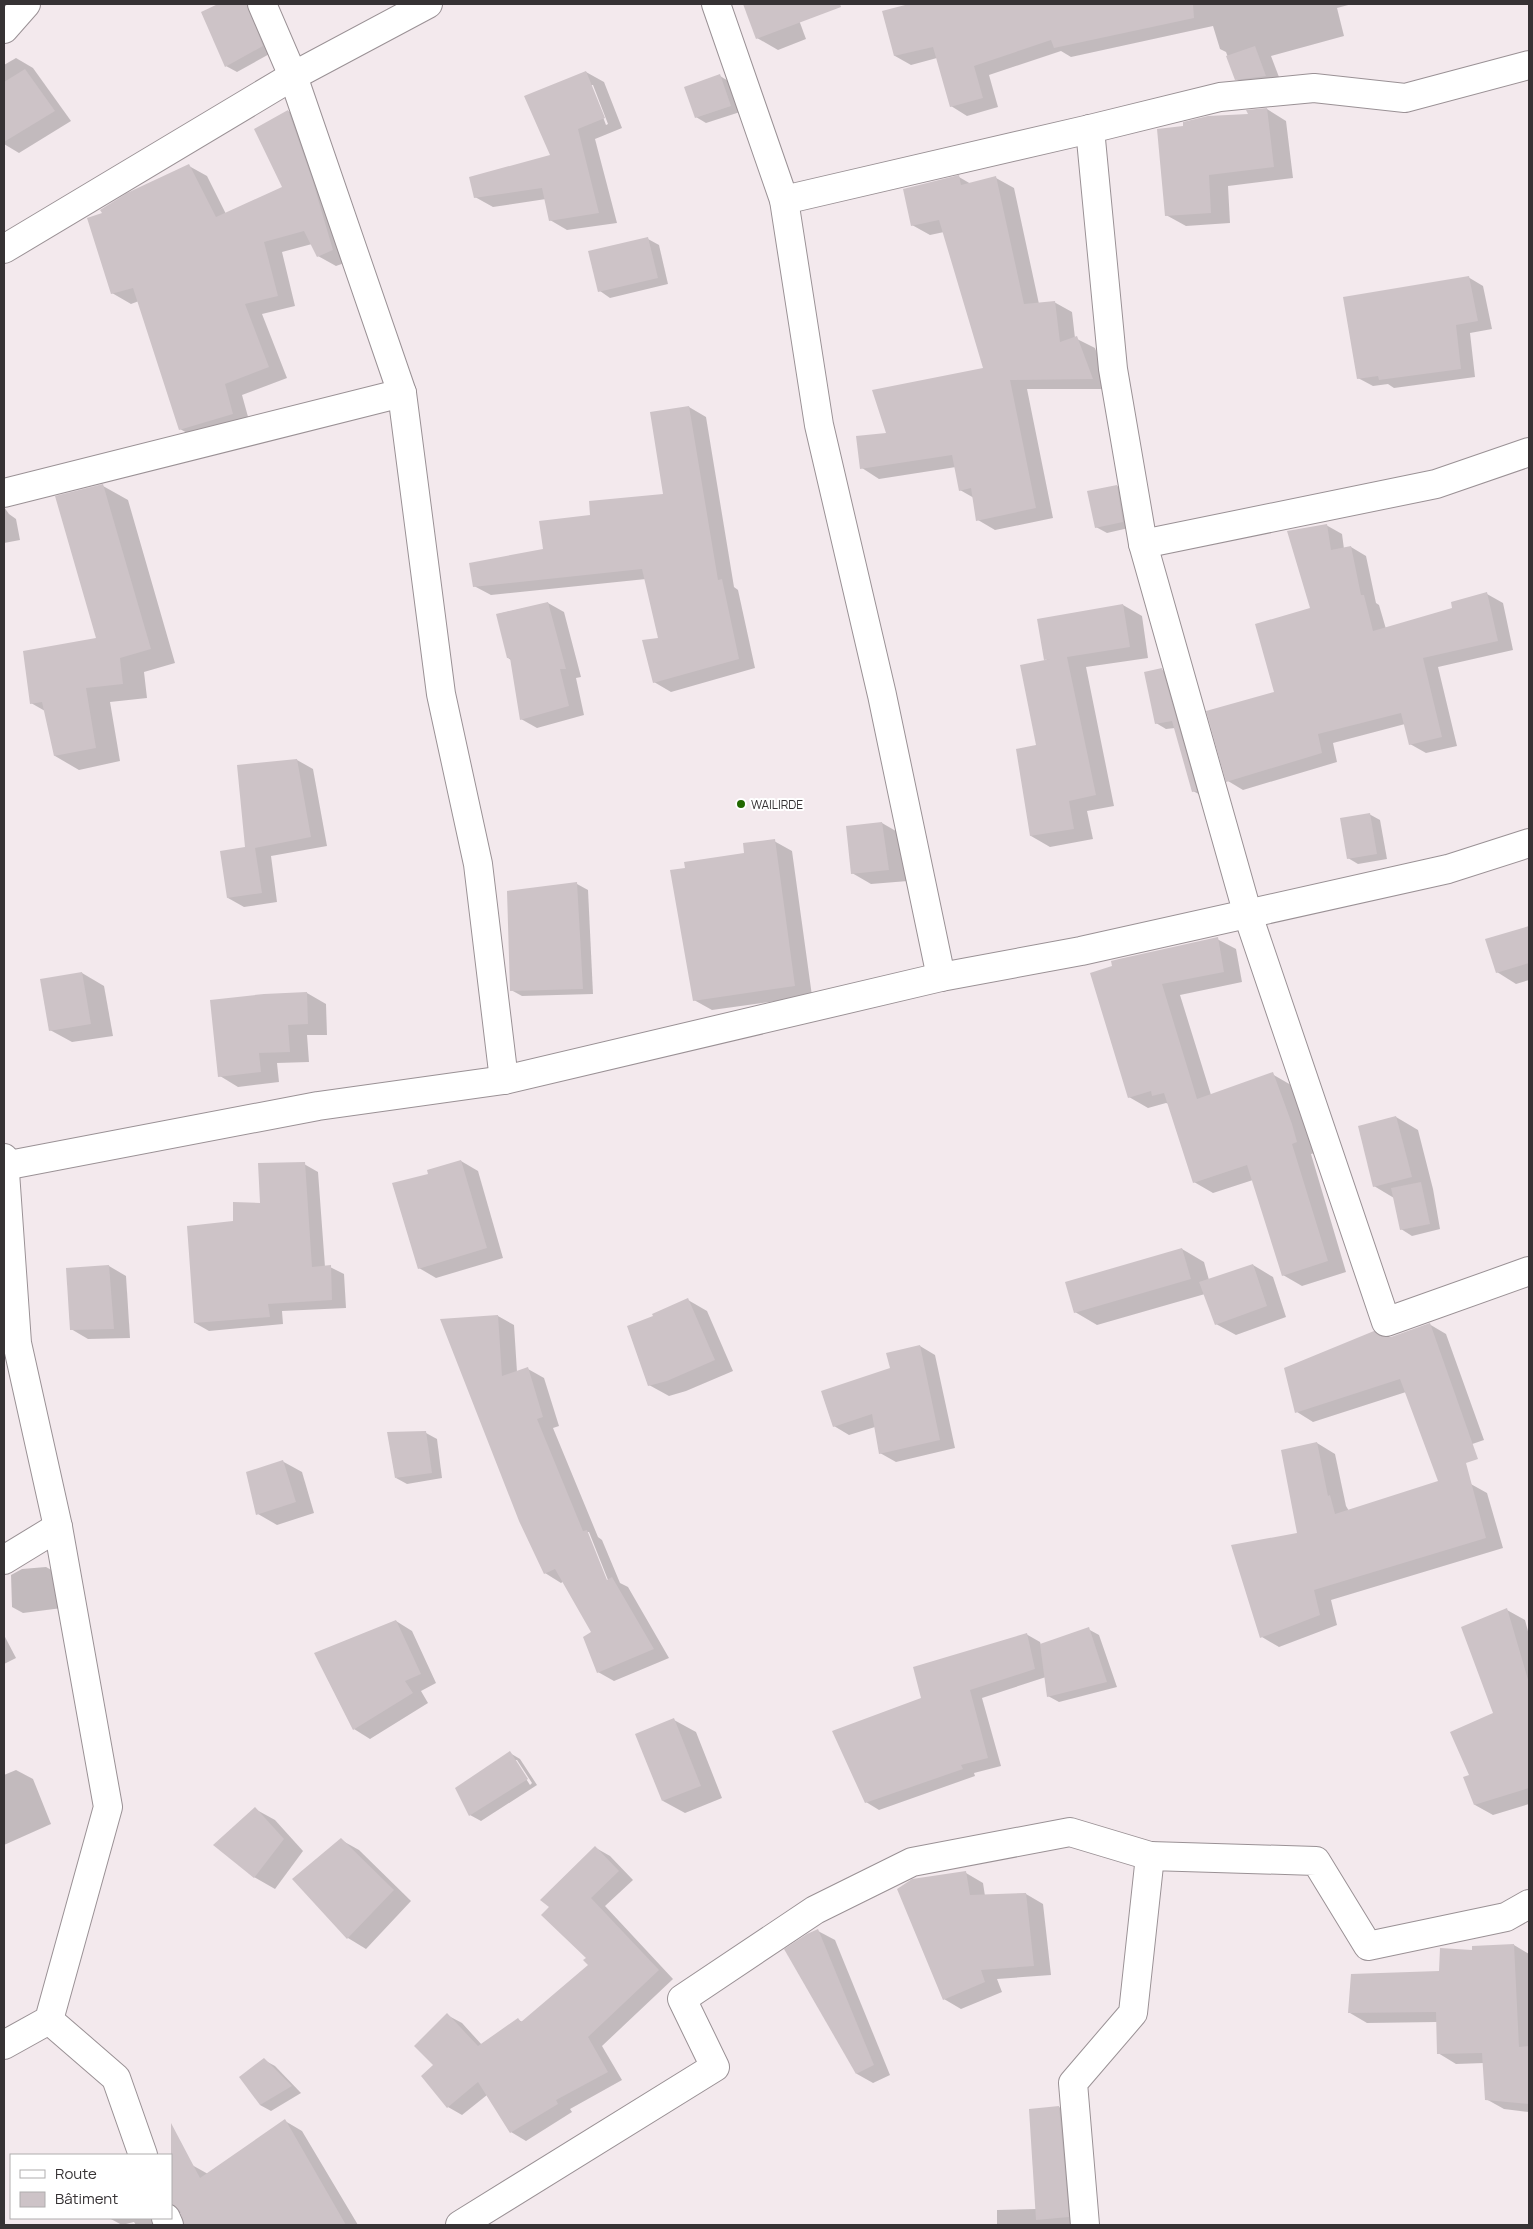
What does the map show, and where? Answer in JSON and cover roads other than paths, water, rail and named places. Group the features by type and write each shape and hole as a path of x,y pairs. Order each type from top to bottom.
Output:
{"street":[{"path":"262,4 293,76 402,393 440,694 478,864 504,1080"},
{"path":"4,249 293,76 428,4"},
{"path":"716,4 784,200 818,426 882,696 941,978"},
{"path":"4,29 23,5"},
{"path":"784,200 1220,97 1314,88 1404,98 1529,66"},
{"path":"1090,129 1113,369 1143,544 1248,915 1386,1322 1529,1271"},
{"path":"4,493 402,393"},
{"path":"1143,544 1436,484 1529,452"},
{"path":"4,2045 49,2020 108,1807 58,1527 17,1342 4,1163 318,1106 504,1080 941,978 1081,951 1448,869 1529,843"},
{"path":"4,1560 58,1527"},
{"path":"460,2225 715,2067 682,1999 815,1910 912,1862 1070,1832 1150,1856 1316,1861 1368,1946 1506,1917 1529,1904"},
{"path":"1085,2225 1073,2083 1133,2013 1150,1856"},
{"path":"49,2020 116,2078 143,2154"}],"place":[{"name":"WAILIRDE","path":"741,804"}]}
